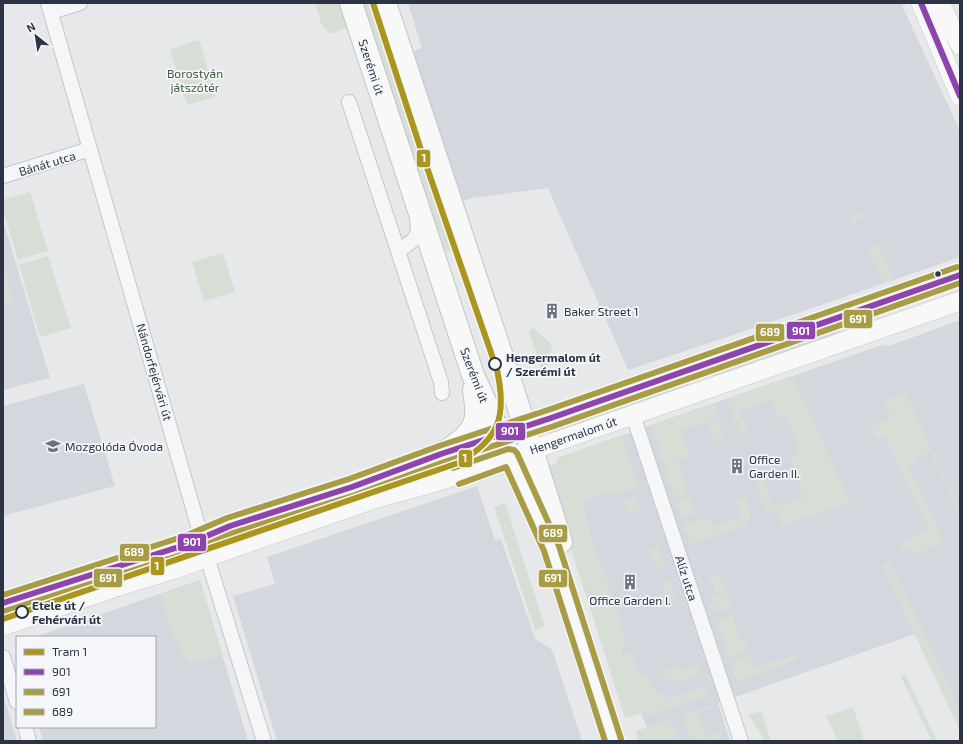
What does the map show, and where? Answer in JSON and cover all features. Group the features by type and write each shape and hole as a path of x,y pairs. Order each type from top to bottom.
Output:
{"main road":[{"name":"Szerémi út","path":"351,3 473,375 551,548 613,741"},
{"path":"385,3 525,426 626,741"},
{"path":"921,3 960,95"},
{"path":"940,3 960,45 942,54"},
{"name":"Hengermalom út","path":"3,603 202,538 230,526 280,509 352,487 441,454 960,275"},
{"path":"907,294 913,318"},
{"name":"Hengermalom út","path":"3,626 113,588 175,570 207,557 377,498 436,482 510,457 960,301"},
{"path":"694,367 703,390"},
{"path":"441,454 467,435 473,425 476,412 473,375"}],"street":[{"path":"49,8 80,3"},
{"name":"Nándorfejérvári út","path":"49,8 207,557 264,741"},
{"path":"349,102 441,382 442,393"},
{"name":"Bánát utca","path":"3,176 90,149"},
{"path":"398,251 416,237 418,230 413,191"},
{"path":"398,251 421,248 428,251 437,262"},
{"name":"Alíz utca","path":"633,415 741,741"},
{"path":"3,657 16,699"},
{"path":"24,728 29,741"}],"shaded area":[{"path":"408,3 901,3 960,131 960,257 628,370 548,188 472,198 462,201 411,52 422,48"},
{"path":"3,220 50,378 3,390"},
{"path":"960,320 960,728 915,634 718,703 730,741 651,741 557,461 651,425 882,345 889,346"},
{"name":"Mozgolóda Óvoda","path":"84,384 115,486 3,516 3,406"},
{"path":"477,486 495,540 501,539 534,636 538,641 550,648 553,652 582,741 277,741 233,596 275,584 267,557"},
{"path":"200,580 248,741 43,741 39,728 156,728 156,636 38,636"},
{"path":"3,694 17,741 3,741"}],"green space":[{"path":"315,3 339,3 347,28 330,34 321,23"},
{"path":"359,3 377,3 458,246 453,247 421,157 452,250 446,252 419,157 445,250 441,252"},
{"name":"Borostyán játszótér","path":"199,40 216,97 187,105 170,49"},
{"path":"30,192 48,251 18,260 3,210 3,200"},
{"path":"860,212 864,217 855,221 867,248 877,243 895,280 885,283 850,217"},
{"path":"223,253 235,292 204,301 192,262"},
{"path":"48,256 71,328 40,337 19,265"},
{"path":"3,267 14,304 3,307"},
{"path":"891,309 890,311 848,325 830,337 714,377 712,377 709,371"},
{"path":"533,328 552,346 545,371 542,370 529,332"},
{"path":"793,376 851,503 782,526 778,514 765,508 757,486 763,475 774,507 803,498 791,457 800,455 790,424 786,416 778,419 772,401 740,411 747,430 744,432 745,436 742,437 739,429 741,428 739,422 734,423 731,415 735,414 731,404 728,405 726,400"},
{"path":"688,378 690,381 688,386 550,437 548,430 550,429 626,403 646,391"},
{"path":"905,392 960,510 960,515 930,452 914,460 916,463 908,467 944,541 915,555 911,547 903,552 901,547 903,542 929,529 884,435 876,439 871,427 891,417 884,402"},
{"path":"716,403 718,408 715,410 718,419 721,419 723,426 720,428 725,442 723,443 720,440 715,441 708,422 681,430 690,456 677,460 687,493 675,497 651,425"},
{"path":"622,435 639,486 618,494 607,492 599,494 583,506 591,531 589,531 621,622 619,623 627,645 619,647 623,658 630,651 631,652 639,676 643,674 644,677 648,676 653,687 658,693 672,697 679,696 705,686 709,695 648,715 642,713 625,718 545,467 559,462 557,458"},
{"path":"427,466 430,475 239,539 236,531"},
{"path":"636,496 640,509 628,513 624,500"},
{"path":"689,497 695,515 682,519 677,501"},
{"path":"745,498 750,516 749,520 744,526 690,544 684,523 709,519 713,527 742,517 737,500"},
{"path":"505,503 545,627 535,630 494,507"},
{"path":"658,546 665,567 657,570 649,549"},
{"path":"890,561 960,709 960,731 882,565"},
{"path":"719,574 731,607 719,612 713,608 711,604 715,603 713,596 720,594 720,592 715,593 714,583 709,584 707,581"},
{"path":"669,579 676,600 668,603 661,582"},
{"path":"200,580 222,655 191,663 181,652 177,643 161,594"},
{"path":"734,615 735,617 733,618 741,641 745,641 748,651 730,657 719,625 722,619"},
{"path":"749,654 754,668 798,654 797,659 793,661 737,681 731,661"},
{"path":"698,664 701,673 685,679 674,681 670,680 661,672 677,666 679,670"},
{"path":"905,674 937,741 932,741 901,677"},
{"path":"712,705 713,708 698,713 706,737 721,732 723,738 715,741 698,741 687,732 684,722 685,714"},
{"path":"853,707 864,741 838,741 826,716"},
{"path":"761,711 771,741 765,741 748,715"},
{"path":"671,720 678,737 676,741 638,741 636,731"}],"tram line":[{"name":"1","path":"3,619 458,463 483,445 491,435 497,425 500,413 500,386 497,370 423,156 373,3"}],"transit line":[{"name":"901","path":"921,3 960,96"},
{"name":"689","path":"3,595 185,536 227,518 349,479 439,446 548,410 957,267"},
{"name":"901","path":"3,603 188,544 230,526 352,487 441,454 551,418 960,275"},
{"name":"691","path":"5,611 190,552 233,533 355,495 444,462 554,426 960,283"},
{"name":"689","path":"453,468 508,449 514,450 517,453 559,546 621,739"},
{"name":"691","path":"459,484 506,467 544,551 605,741"}],"place":[{"name":"Baker Street 1","path":"552,311"},
{"name":"Hengermalom út / Szerémi út","path":"495,364"},
{"name":"Mozgolóda Óvoda","path":"53,446"},
{"name":"Office Garden II.","path":"737,466"},
{"name":"Office Garden I.","path":"630,582"},
{"name":"Etele út / Fehérvári út","path":"22,612"}]}
